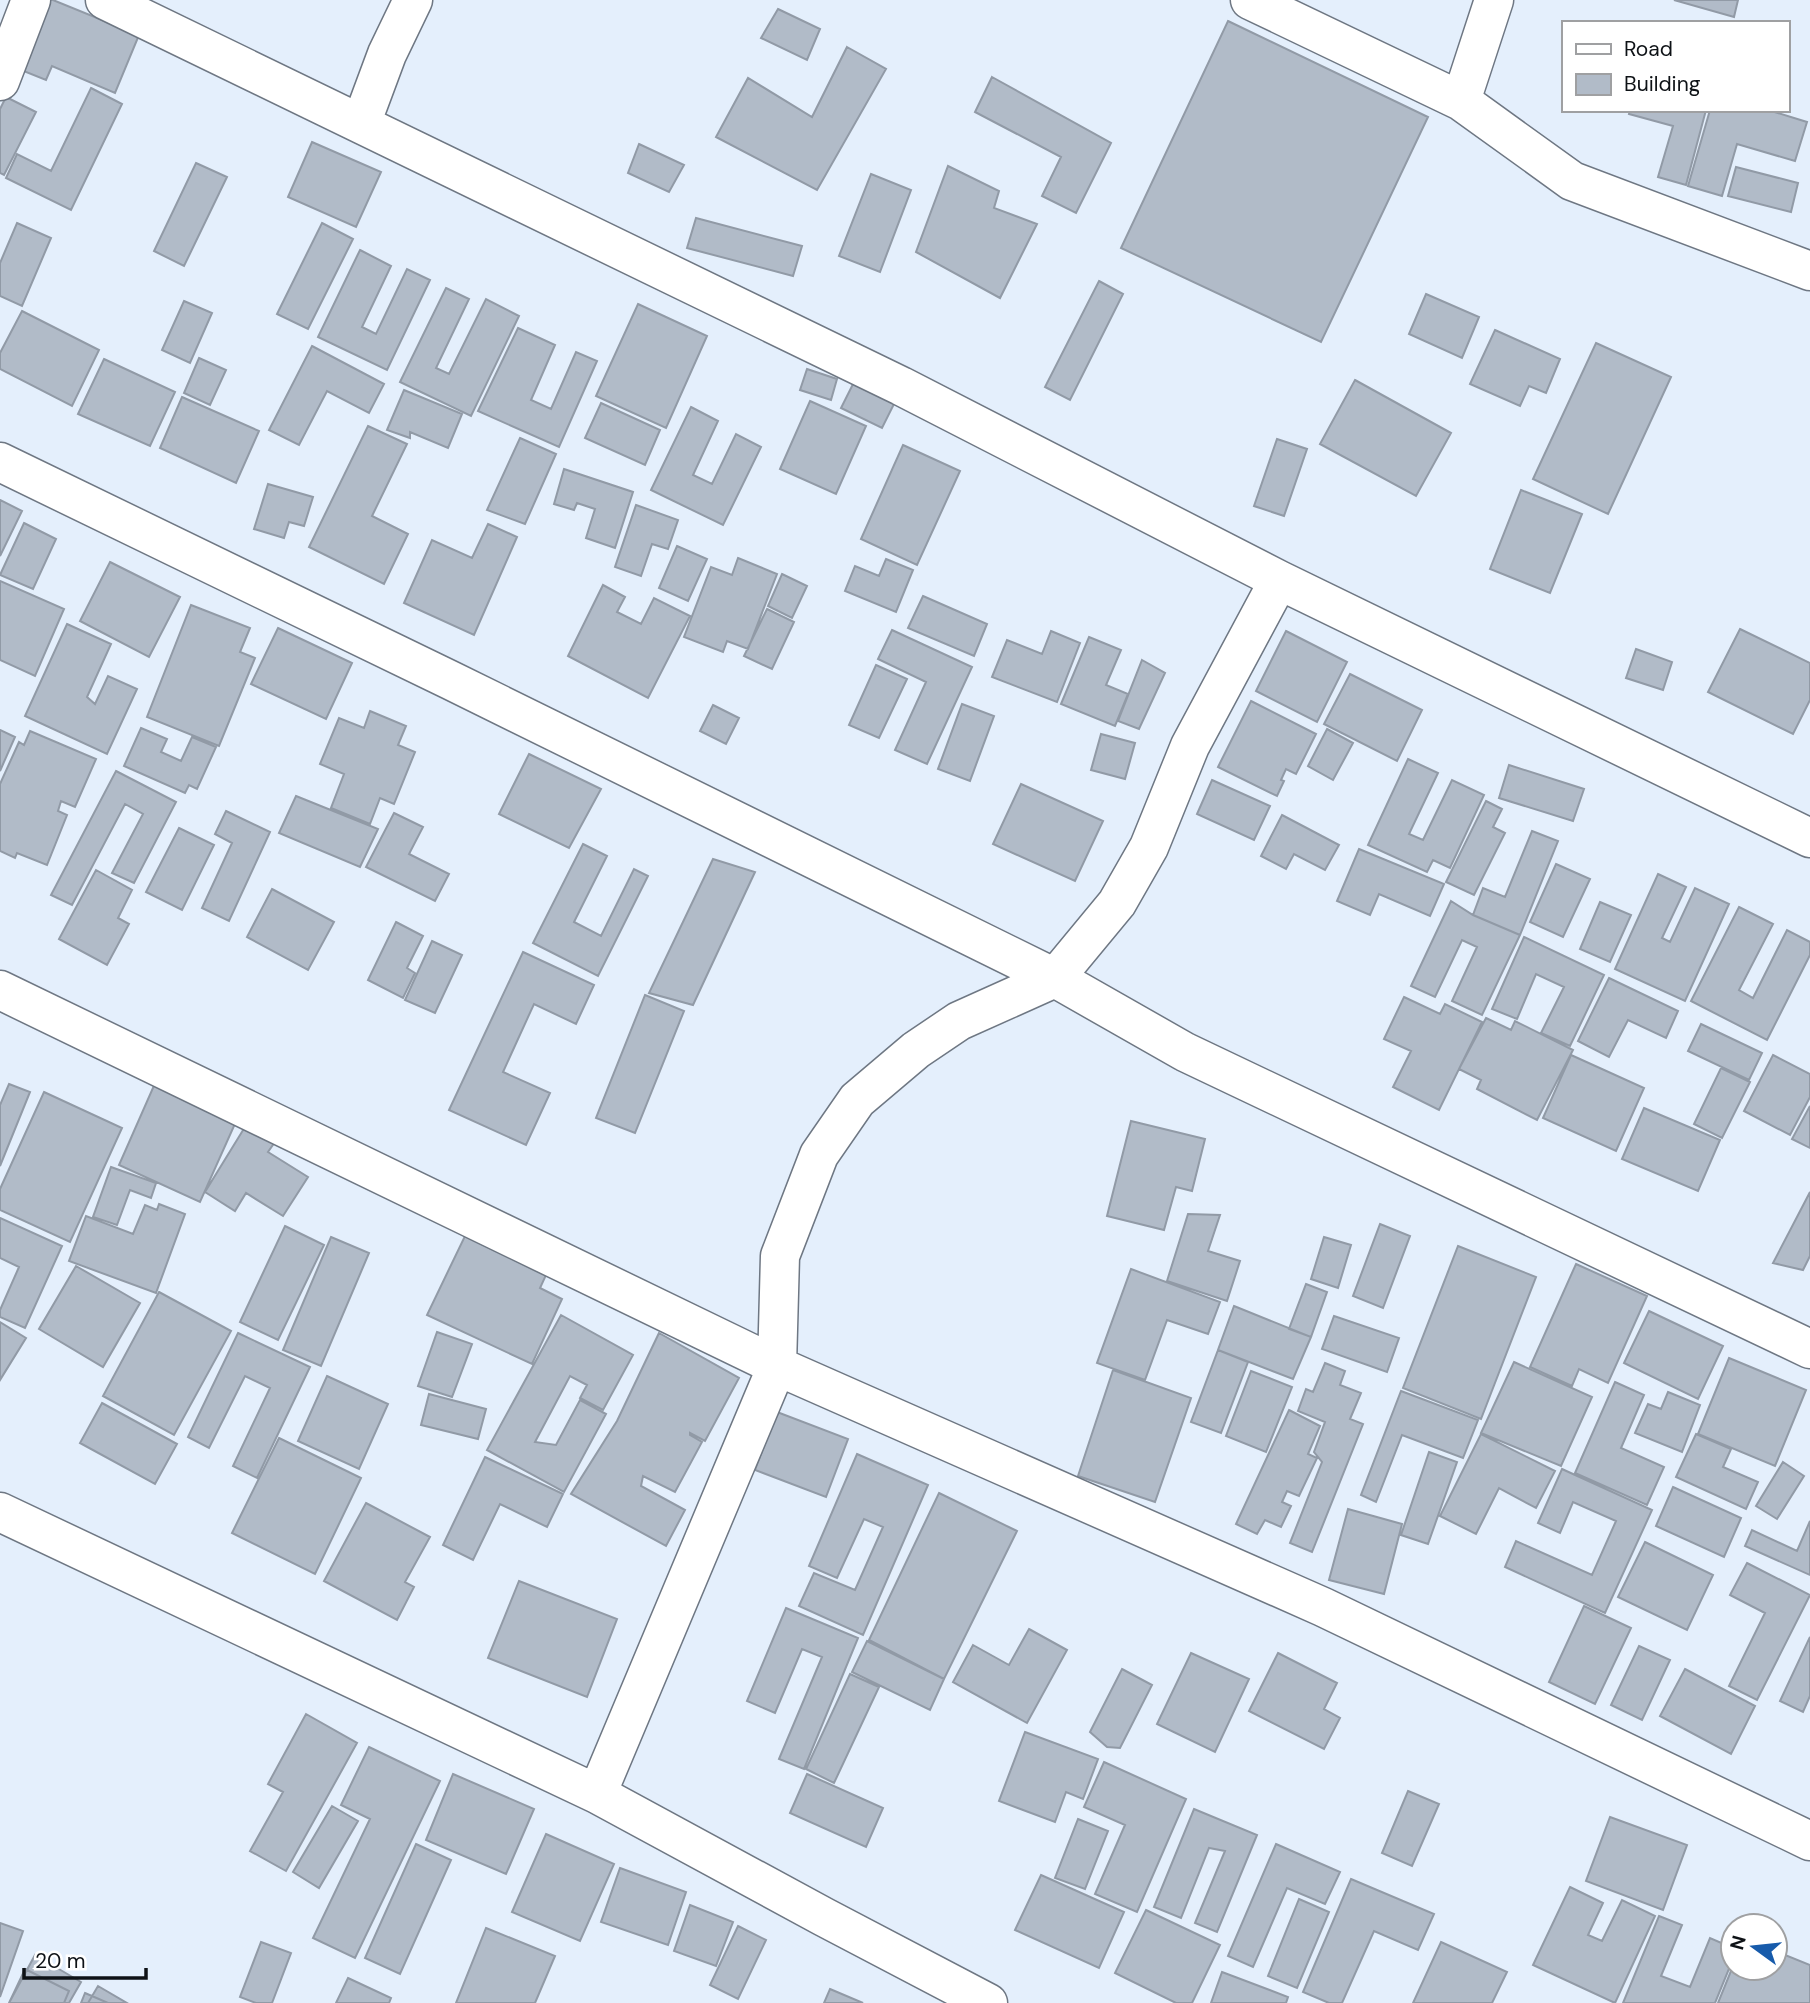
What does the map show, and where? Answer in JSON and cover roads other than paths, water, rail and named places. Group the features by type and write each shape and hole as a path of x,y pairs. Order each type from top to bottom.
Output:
{"street":[{"path":"0,81 31,0"},
{"path":"105,0 901,386 1279,580 1810,838"},
{"path":"361,124 387,54 413,0"},
{"path":"1250,0 1461,101 1572,181 1810,271"},
{"path":"1461,101 1494,0"},
{"path":"0,462 426,668 1055,978 1185,1052 1810,1349"},
{"path":"597,1794 777,1366 780,1256 819,1155 858,1100 916,1050 959,1021 1055,978 1117,903 1149,847 1189,746 1279,580"},
{"path":"0,990 777,1366 1323,1607 1810,1841"},
{"path":"0,1512 597,1794 988,2003"}]}
